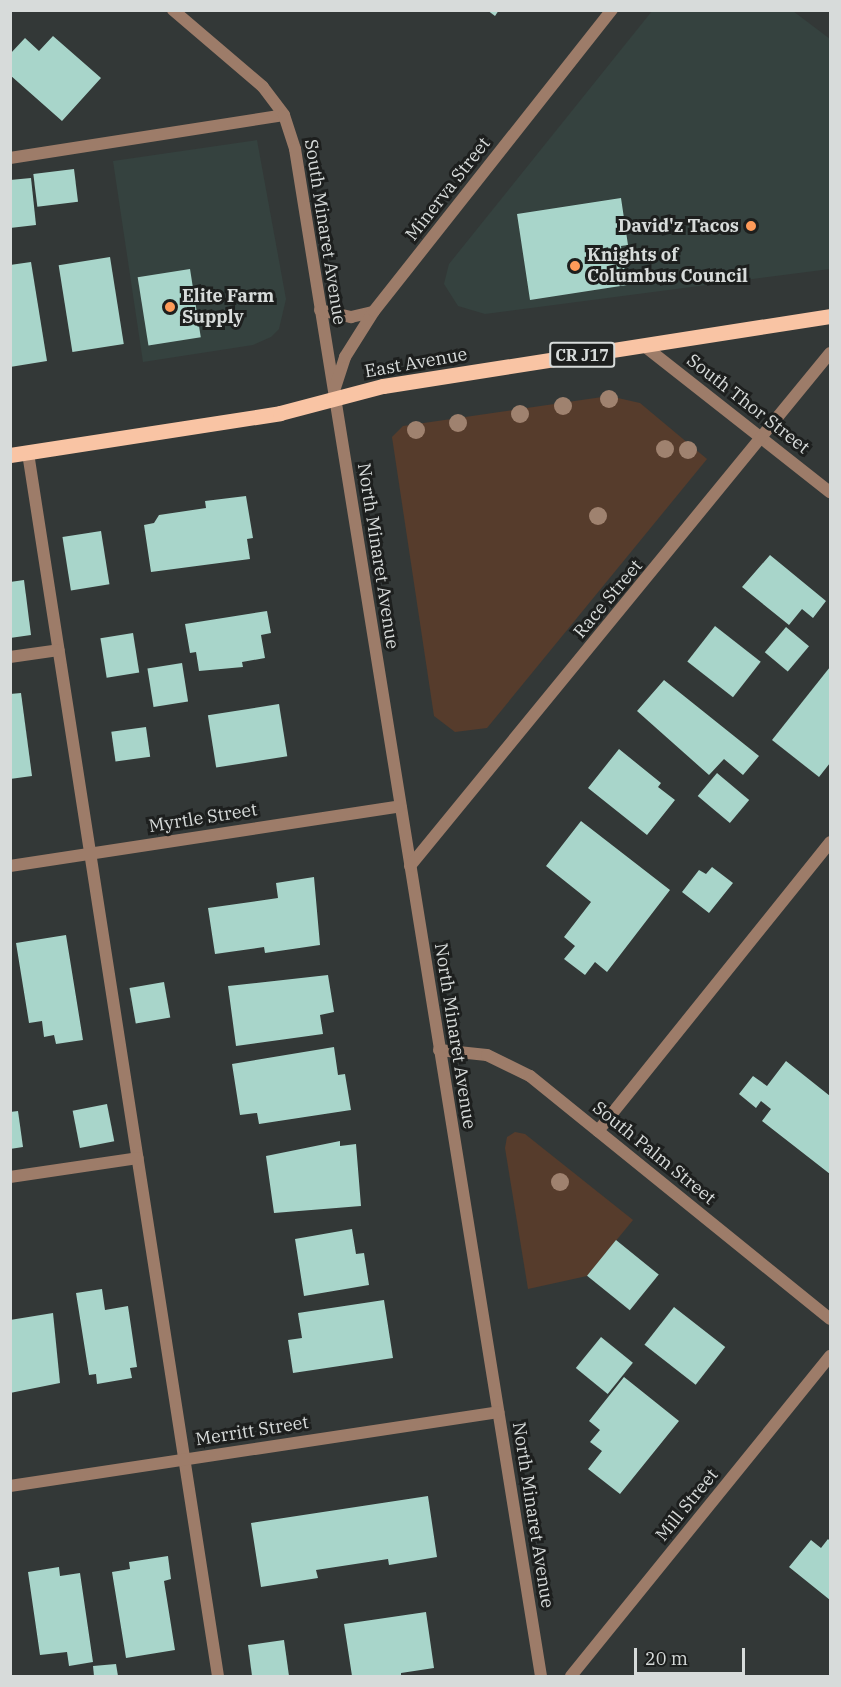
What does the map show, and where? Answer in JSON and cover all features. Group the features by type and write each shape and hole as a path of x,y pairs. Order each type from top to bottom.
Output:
{"main road":[{"name":"East Avenue","path":"10,455 280,413 383,387 831,316"}],"street":[{"name":"South Minaret Avenue","path":"173,10 247,71 284,115 297,159 334,400"},
{"name":"Minerva Street","path":"334,400 345,357 374,311 612,10"},
{"path":"10,158 284,115"},
{"path":"320,309 351,317 374,311"},
{"name":"South Thor Street","path":"643,345 831,492"},
{"name":"Race Street","path":"410,866 764,439 831,353"},
{"name":"North Minaret Avenue","path":"334,400 541,1677"},
{"path":"28,453 218,1677"},
{"path":"10,657 58,650"},
{"name":"Myrtle Street","path":"10,866 400,806"},
{"path":"598,1131 831,842"},
{"name":"South Palm Street","path":"439,1050 472,1052 514,1065 831,1319"},
{"path":"10,1177 138,1158"},
{"name":"Mill Street","path":"571,1677 831,1356"},
{"name":"Merritt Street","path":"10,1486 498,1412"}],"shaded area":[{"path":"652,11 793,11 830,39 830,269 485,314 458,306 444,284 449,264"},
{"path":"257,140 286,299 279,329 271,337 253,345 143,362 113,161"},
{"path":"609,396 640,403 707,459 487,728 455,732 434,716 392,437 403,426"},
{"path":"515,1132 525,1134 633,1220 587,1276 528,1289 505,1148 507,1137"}],"building":[{"path":"487,10 499,10 495,16"},
{"path":"53,36 101,78 62,121 10,75 10,54 25,38 39,51"},
{"path":"74,169 78,202 37,207 33,174"},
{"path":"31,178 36,225 10,228 10,180"},
{"name":"Knights of Columbus Council","path":"621,198 628,245 621,246 627,285 530,300 517,214"},
{"path":"110,257 124,344 72,352 59,265"},
{"path":"31,262 47,361 10,367 10,265"},
{"name":"Elite Farm Supply","path":"190,269 201,337 148,345 138,277"},
{"path":"246,496 253,538 247,539 250,559 151,572 144,525 154,523 159,515 206,508 205,501"},
{"path":"101,531 109,584 71,590 62,537"},
{"path":"770,555 826,601 813,618 802,609 789,625 742,587"},
{"path":"24,580 31,635 10,638 10,582"},
{"path":"267,611 271,633 261,635 265,658 242,662 243,667 199,671 196,652 190,653 185,624"},
{"path":"715,626 761,662 733,697 687,661"},
{"path":"786,627 809,646 788,672 765,652"},
{"path":"133,633 139,673 107,678 100,638"},
{"path":"182,663 188,702 154,707 147,668"},
{"path":"830,667 830,763 819,777 772,740"},
{"path":"664,680 759,756 743,775 724,759 709,775 637,711"},
{"path":"21,693 32,776 10,779 10,694"},
{"path":"279,704 287,756 216,768 208,715"},
{"path":"146,727 150,757 116,762 111,732"},
{"path":"619,749 661,783 658,787 675,800 647,835 588,788"},
{"path":"717,773 749,800 730,823 698,796"},
{"path":"581,821 670,890 607,972 595,962 585,975 564,959 575,946 564,937 591,902 546,866"},
{"path":"712,867 733,883 709,913 682,892 699,870 706,874"},
{"path":"314,877 320,945 265,953 264,947 215,954 208,908 278,898 276,883"},
{"path":"66,935 83,1040 56,1044 54,1035 44,1037 42,1021 29,1023 16,943"},
{"path":"328,975 334,1012 320,1015 323,1034 236,1046 228,986"},
{"path":"164,982 170,1017 136,1024 130,988"},
{"path":"334,1047 338,1075 345,1074 351,1110 259,1124 257,1113 240,1115 232,1064"},
{"path":"786,1061 830,1096 830,1174 762,1121 771,1109 761,1101 756,1108 739,1094 753,1076 767,1086"},
{"path":"107,1104 114,1141 80,1148 73,1111"},
{"path":"18,1111 23,1147 10,1149 10,1112"},
{"path":"340,1141 340,1146 356,1144 361,1206 274,1213 266,1156"},
{"path":"352,1229 356,1254 364,1253 369,1285 304,1296 295,1239"},
{"path":"616,1240 659,1275 630,1310 587,1276"},
{"path":"102,1289 105,1310 128,1306 137,1367 130,1368 132,1378 97,1384 96,1374 89,1375 76,1293"},
{"path":"384,1300 393,1358 293,1373 288,1340 302,1338 298,1313"},
{"path":"674,1307 725,1347 696,1385 644,1345"},
{"path":"53,1313 60,1383 10,1393 10,1320"},
{"path":"601,1337 633,1363 608,1394 576,1368"},
{"path":"624,1377 679,1421 620,1494 588,1469 602,1451 590,1442 600,1430 589,1421"},
{"path":"428,1496 437,1557 389,1565 388,1559 316,1570 318,1578 261,1587 251,1523"},
{"path":"828,1539 830,1541 830,1600 789,1567 811,1540 821,1548"},
{"path":"168,1556 171,1579 164,1581 175,1650 126,1658 112,1572 130,1569 129,1562"},
{"path":"59,1567 60,1576 80,1573 93,1662 69,1666 67,1652 40,1655 28,1572"},
{"path":"426,1612 434,1668 401,1673 401,1676 352,1676 344,1624"},
{"path":"284,1640 289,1676 252,1676 248,1645"},
{"path":"116,1664 118,1676 94,1676 93,1666"}],"place":[{"name":"David'z Tacos","path":"751,226"},
{"name":"Knights of Columbus Council","path":"575,266"},
{"name":"Elite Farm Supply","path":"170,307"}]}
